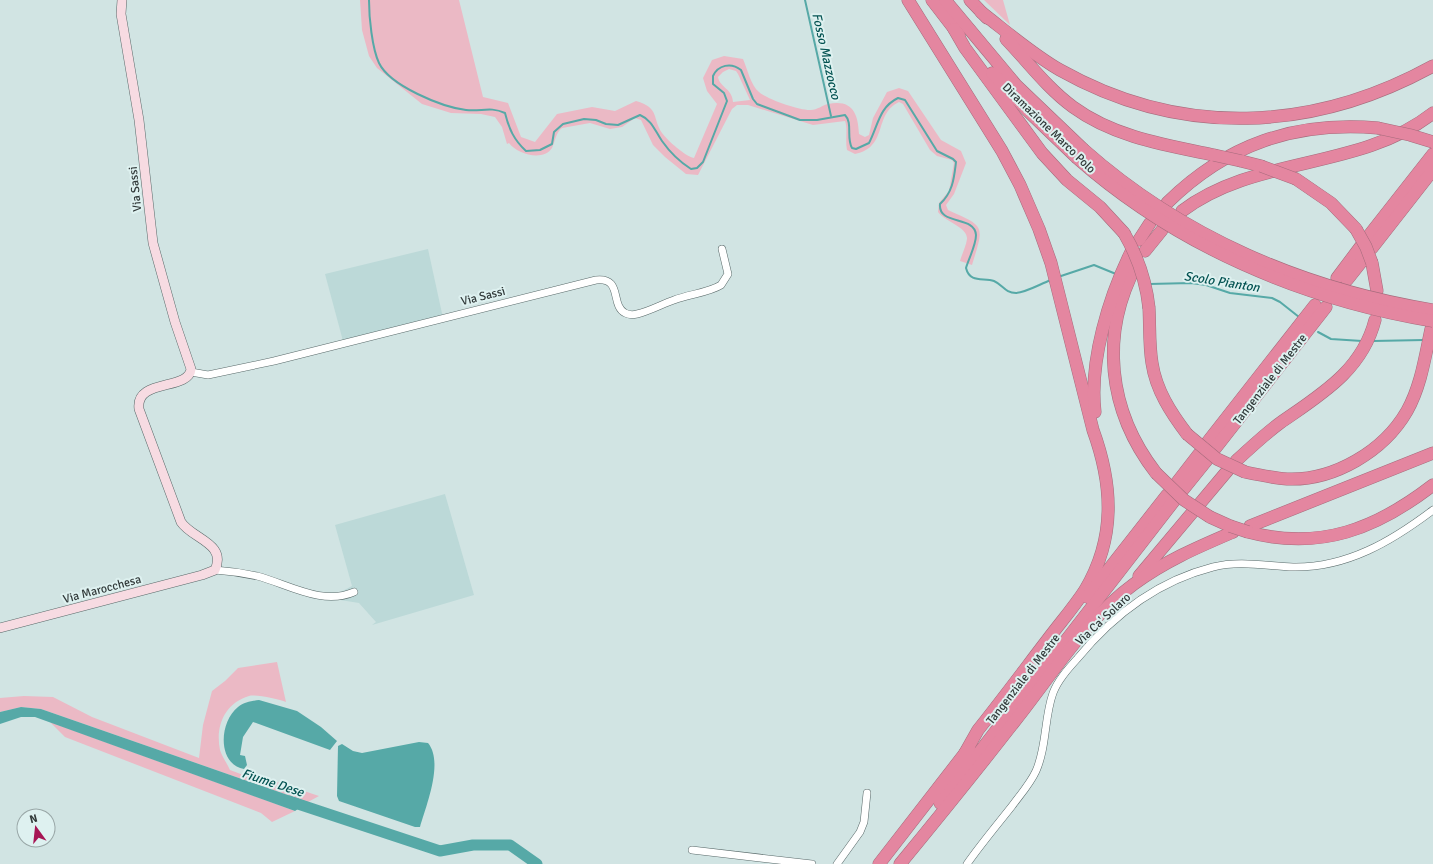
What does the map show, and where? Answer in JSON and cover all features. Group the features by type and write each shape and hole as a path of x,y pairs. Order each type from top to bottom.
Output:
{"highway":[{"path":"908,0 1002,151 1020,185 1039,229 1051,263 1100,448"},
{"name":"Diramazione Marco Polo","path":"932,0 954,29 1009,92 1080,153 1183,222 1240,252 1317,283 1377,300 1433,310"},
{"name":"Diramazione Marco Polo","path":"944,0 1016,85 1109,184 1149,213 1237,262 1296,287 1336,300 1432,325"},
{"path":"970,0 1043,81 1073,107 1088,116 1135,137 1260,166 1296,179 1331,203 1356,230 1366,247 1377,291"},
{"path":"982,12 1028,49 1059,69 1090,85 1131,102 1195,115 1254,118 1318,111 1378,93 1402,83 1433,66"},
{"path":"954,29 965,48 1042,153 1067,180 1100,207 1124,233 1140,266 1146,287 1149,308 1152,364 1157,382 1170,412 1186,434 1217,459 1245,472 1266,477 1289,479 1333,471 1353,463 1371,451 1389,433 1406,412 1417,389 1432,325"},
{"path":"1182,211 1209,193 1235,182 1263,174 1351,154 1379,144 1409,130 1433,113"},
{"path":"1168,203 1207,170 1240,150 1287,133 1312,128 1344,126 1378,128 1433,142"},
{"path":"1367,250 1433,154"},
{"path":"1342,279 1433,170"},
{"path":"1139,240 1150,224"},
{"path":"1145,252 1162,230"},
{"path":"965,753 978,730 1084,591 1102,548 1109,515 1107,480 1100,448 1094,408 1094,389 1103,325 1121,285 1131,268 1131,252"},
{"path":"1121,285 1120,305 1114,334 1113,357 1115,384 1127,426 1141,452 1156,473 1184,500 1232,529"},
{"name":"Tangenziale di Mestre","path":"1179,488 1320,306"},
{"path":"1126,590 1232,465 1278,425 1331,388 1350,370 1372,332 1375,320"},
{"path":"1249,529 1433,453"},
{"path":"900,864 1081,636 1103,611 1126,590 1144,577 1181,555 1232,529 1249,529 1271,537 1296,539 1319,538 1342,534 1368,525 1387,516 1433,485"},
{"name":"Tangenziale di Mestre","path":"879,864 965,753 1171,498 892,864"}],"street":[{"name":"Via Sassi","path":"122,0 121,14 140,126 152,237 175,322 190,363 191,372 208,375 267,362 596,280 604,280 610,284 620,308 624,313 630,315 639,314 674,300 721,285 728,274 722,249"},
{"path":"191,372 185,378 148,391 141,398 139,406 181,522 188,531 209,543 215,550 218,559 212,571"},
{"name":"Via Ca' Solaro","path":"966,864 1032,778 1041,756 1052,698 1056,685 1092,642 1129,608 1148,594 1176,579 1214,567 1236,564 1312,566 1355,556 1392,539 1433,510"},
{"name":"Via Marocchesa","path":"0,628 212,571 256,576 327,597 343,596 354,592"},
{"path":"838,864 860,832 864,822 867,793"},
{"path":"692,850 812,864"}],"shaded area":[{"path":"360,0 459,0 483,97 508,103 521,137 535,142 557,114 592,107 615,111 636,101 644,104 652,110 659,128 668,140 690,157 694,158 717,104 707,91 703,78 712,60 724,56 743,59 751,81 756,89 763,95 776,101 806,110 813,110 836,103 849,106 855,114 859,134 865,137 869,135 873,118 887,92 899,88 908,91 941,140 961,151 966,163 954,194 946,205 948,210 969,220 979,229 979,242 972,265 960,261 967,239 964,231 941,216 938,212 939,203 949,191 954,163 952,160 937,156 930,150 903,104 899,102 891,107 886,114 873,145 866,150 855,154 847,150 845,121 813,125 748,105 737,105 732,109 698,175 686,174 665,157 653,145 641,120 635,118 622,127 610,129 590,123 562,128 557,135 552,148 548,152 543,155 530,155 518,150 509,143 507,144 502,127 495,117 481,114 451,113 422,104 377,68 369,56 362,30","holes":["729,69 736,71 738,74 750,100 733,102 731,94 719,81 718,77 723,72"]},
{"path":"984,0 1003,0 1010,25"},
{"path":"428,249 443,318 343,341 325,274"},
{"path":"445,494 474,595 372,625 376,622 359,603 334,599 335,595 352,586 335,525"},
{"path":"277,662 286,702 267,697 249,696 234,704 228,710 221,724 219,732 220,750 230,770 246,776 256,775 319,796 308,802 41,709 21,707 0,712 0,698 24,696 53,697 92,717 199,758 203,725 212,691 238,668"},
{"path":"50,722 295,811 272,822 261,813 65,737"}],"water":[{"path":"259,700 297,711 321,727 337,741 330,750 253,722 243,737 240,755 245,756 247,765 244,769 235,766 225,751 224,732 227,722 240,705"},
{"path":"21,707 41,709 308,802 295,811 35,717 21,717 0,724 0,712"},
{"path":"419,742 428,743 432,751 434,761 432,784 420,827 415,827 339,801 337,796 338,746 342,744 353,751 362,753"}],"waterway":[{"name":"Scolo Pianton","path":"369,0 370,23 374,49 379,63 385,72 405,87 444,105 466,110 495,110 505,113 512,134 526,151 540,150 552,144 554,132 563,124 584,119 618,125 640,115 648,120 665,145 679,160 691,169 697,168 703,162 727,101 724,93 713,84 713,76 718,69 729,65 741,70 753,99 757,104 800,120 817,120 845,115 849,122 850,144 852,148 856,149 869,143 887,106 898,98 905,100 937,151 956,162 950,190 948,195 940,204 941,211 945,215 964,222 974,229 976,239 966,268 968,273 974,278 994,281 1012,293 1029,290 1051,280"},
{"name":"Fosso Mazzocco","path":"805,0 831,116"},
{"name":"Scolo Pianton","path":"1058,277 1094,265 1116,274"},
{"name":"Scolo Pianton","path":"1149,284 1191,283 1206,285 1230,293 1272,298 1280,302 1299,317"},
{"name":"Scolo Pianton","path":"1318,332 1331,339 1362,341"},
{"name":"Scolo Pianton","path":"1373,341 1424,340"},
{"name":"Fiume Dese","path":"289,801 440,851 473,845 510,845 537,864"}]}
